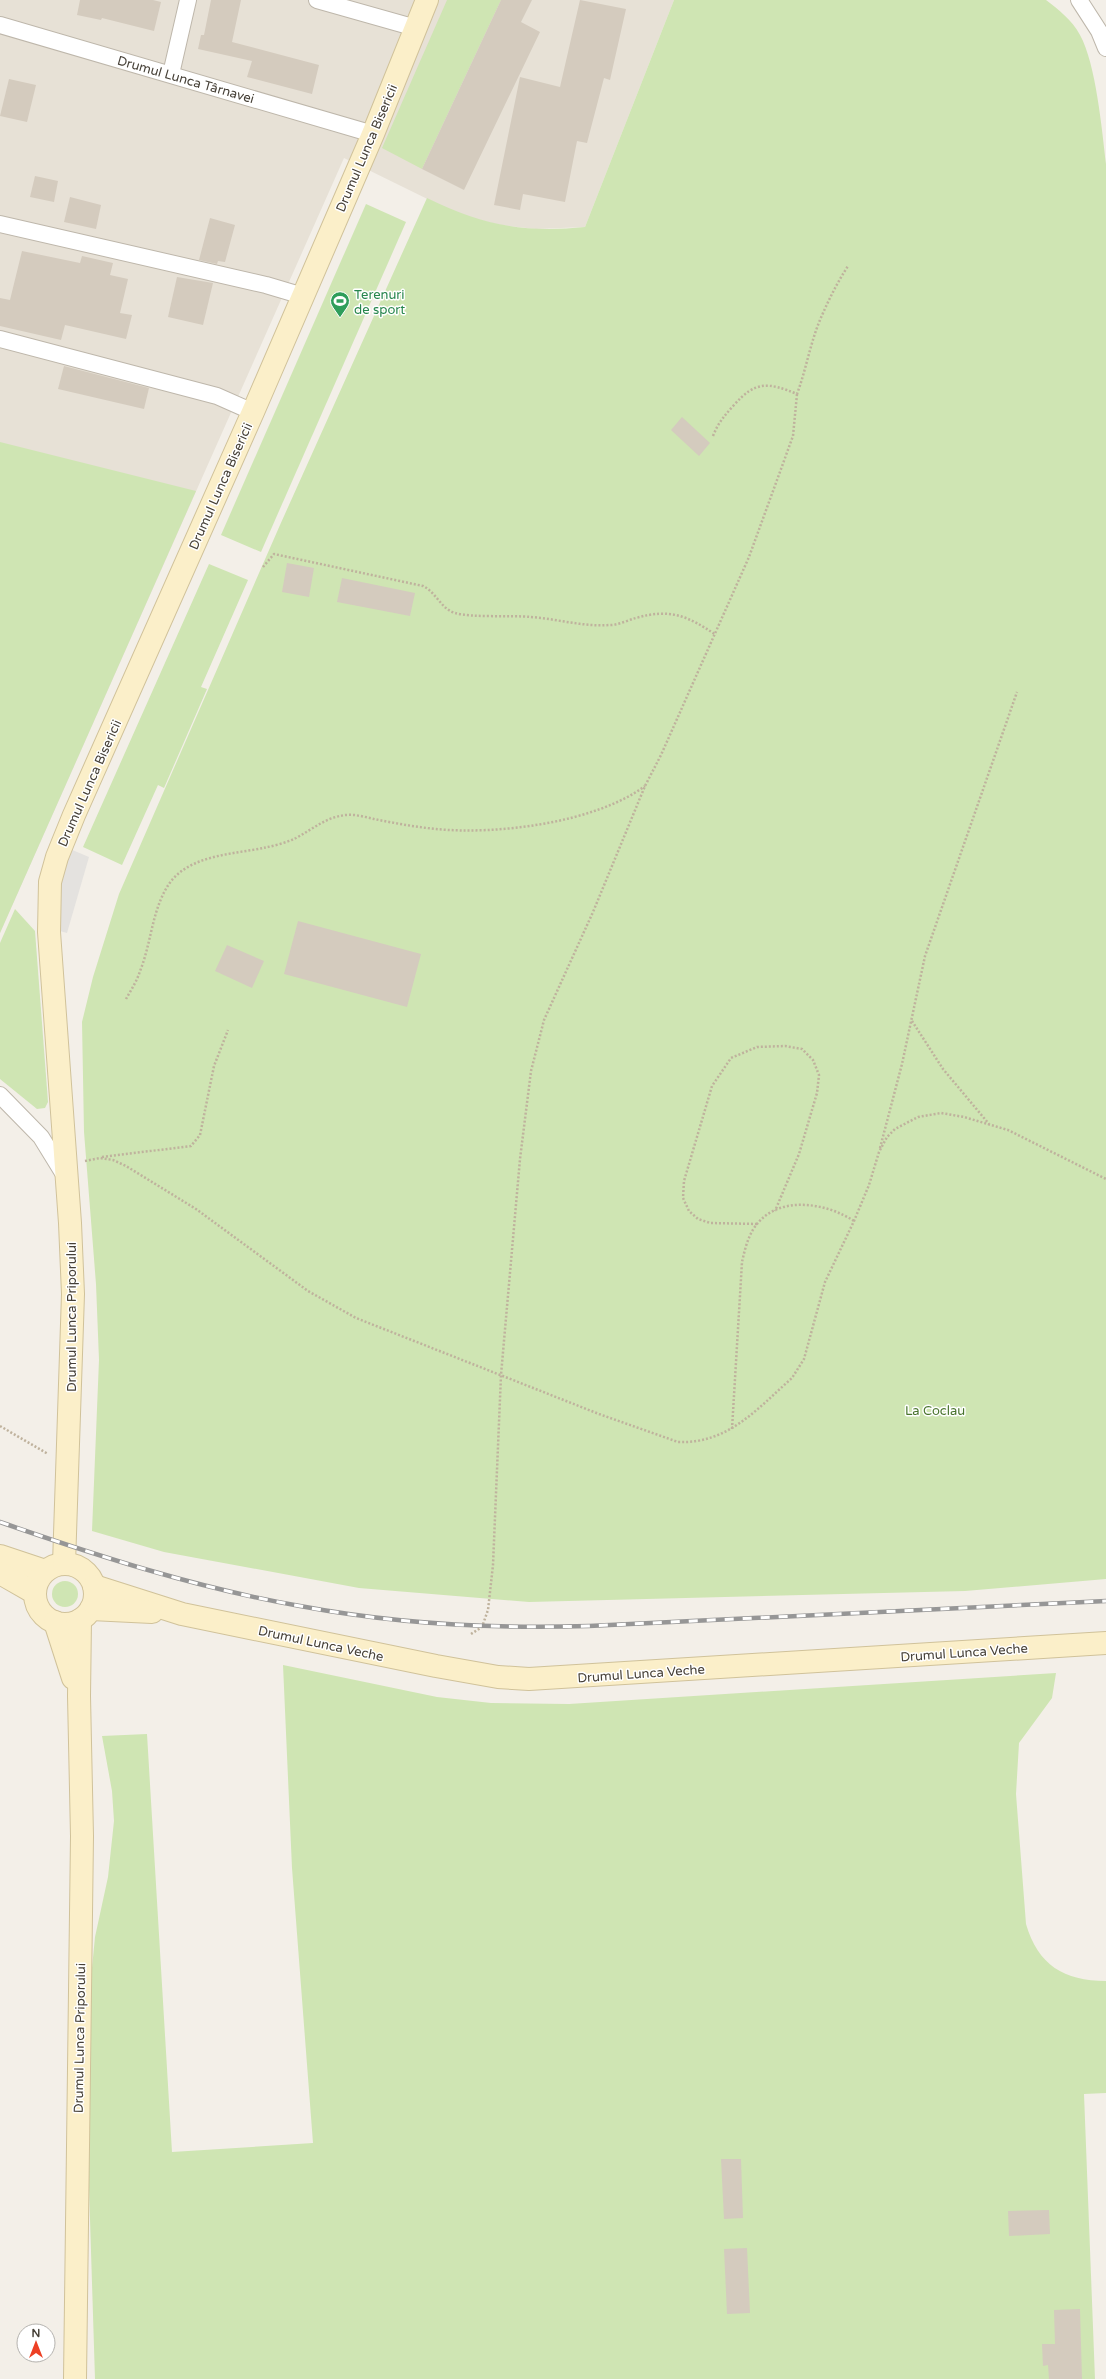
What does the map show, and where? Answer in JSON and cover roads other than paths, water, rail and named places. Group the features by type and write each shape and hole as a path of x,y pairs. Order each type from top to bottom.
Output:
{"street":[{"path":"170,74 188,0"},
{"path":"317,0 416,28"},
{"name":"Drumul Lunca Bisericii","path":"67,1180 49,932 49,896 53,869 74,815 253,412 373,134 427,0"},
{"path":"1079,0 1100,31 1106,48"},
{"name":"Drumul Lunca Târnavei","path":"0,25 373,134"},
{"path":"0,224 266,285 303,296"},
{"name":"Drumul Lunca Bisericii","path":"0,339 217,396 253,412"},
{"name":"Drumul Lunca Priporului","path":"0,1095 40,1137 67,1180 73,1294 67,1466 55,1567"},
{"path":"0,1556 55,1567 74,1565 83,1570 94,1586 95,1596 85,1615 64,1624 55,1622 44,1616 39,1610 35,1593 38,1581 55,1567"},
{"path":"0,1573 35,1593"},
{"name":"Drumul Lunca Veche","path":"94,1586 182,1614 436,1666 498,1677 529,1679 1106,1643"},
{"name":"Drumul Lunca Veche","path":"85,1615 182,1614"},
{"name":"Drumul Lunca Priporului","path":"75,2379 82,1836 79,1696 85,1615"},
{"name":"Drumul Lunca Priporului","path":"55,1622 79,1696"}],"railway":[{"path":"0,1522 148,1570 262,1599 372,1617 444,1624 516,1627 589,1626 1106,1601"}],"place":[{"name":"Terenuri de sport","path":"340,318"}],"park label":[{"name":"La Coclau","path":"935,1410"}]}
